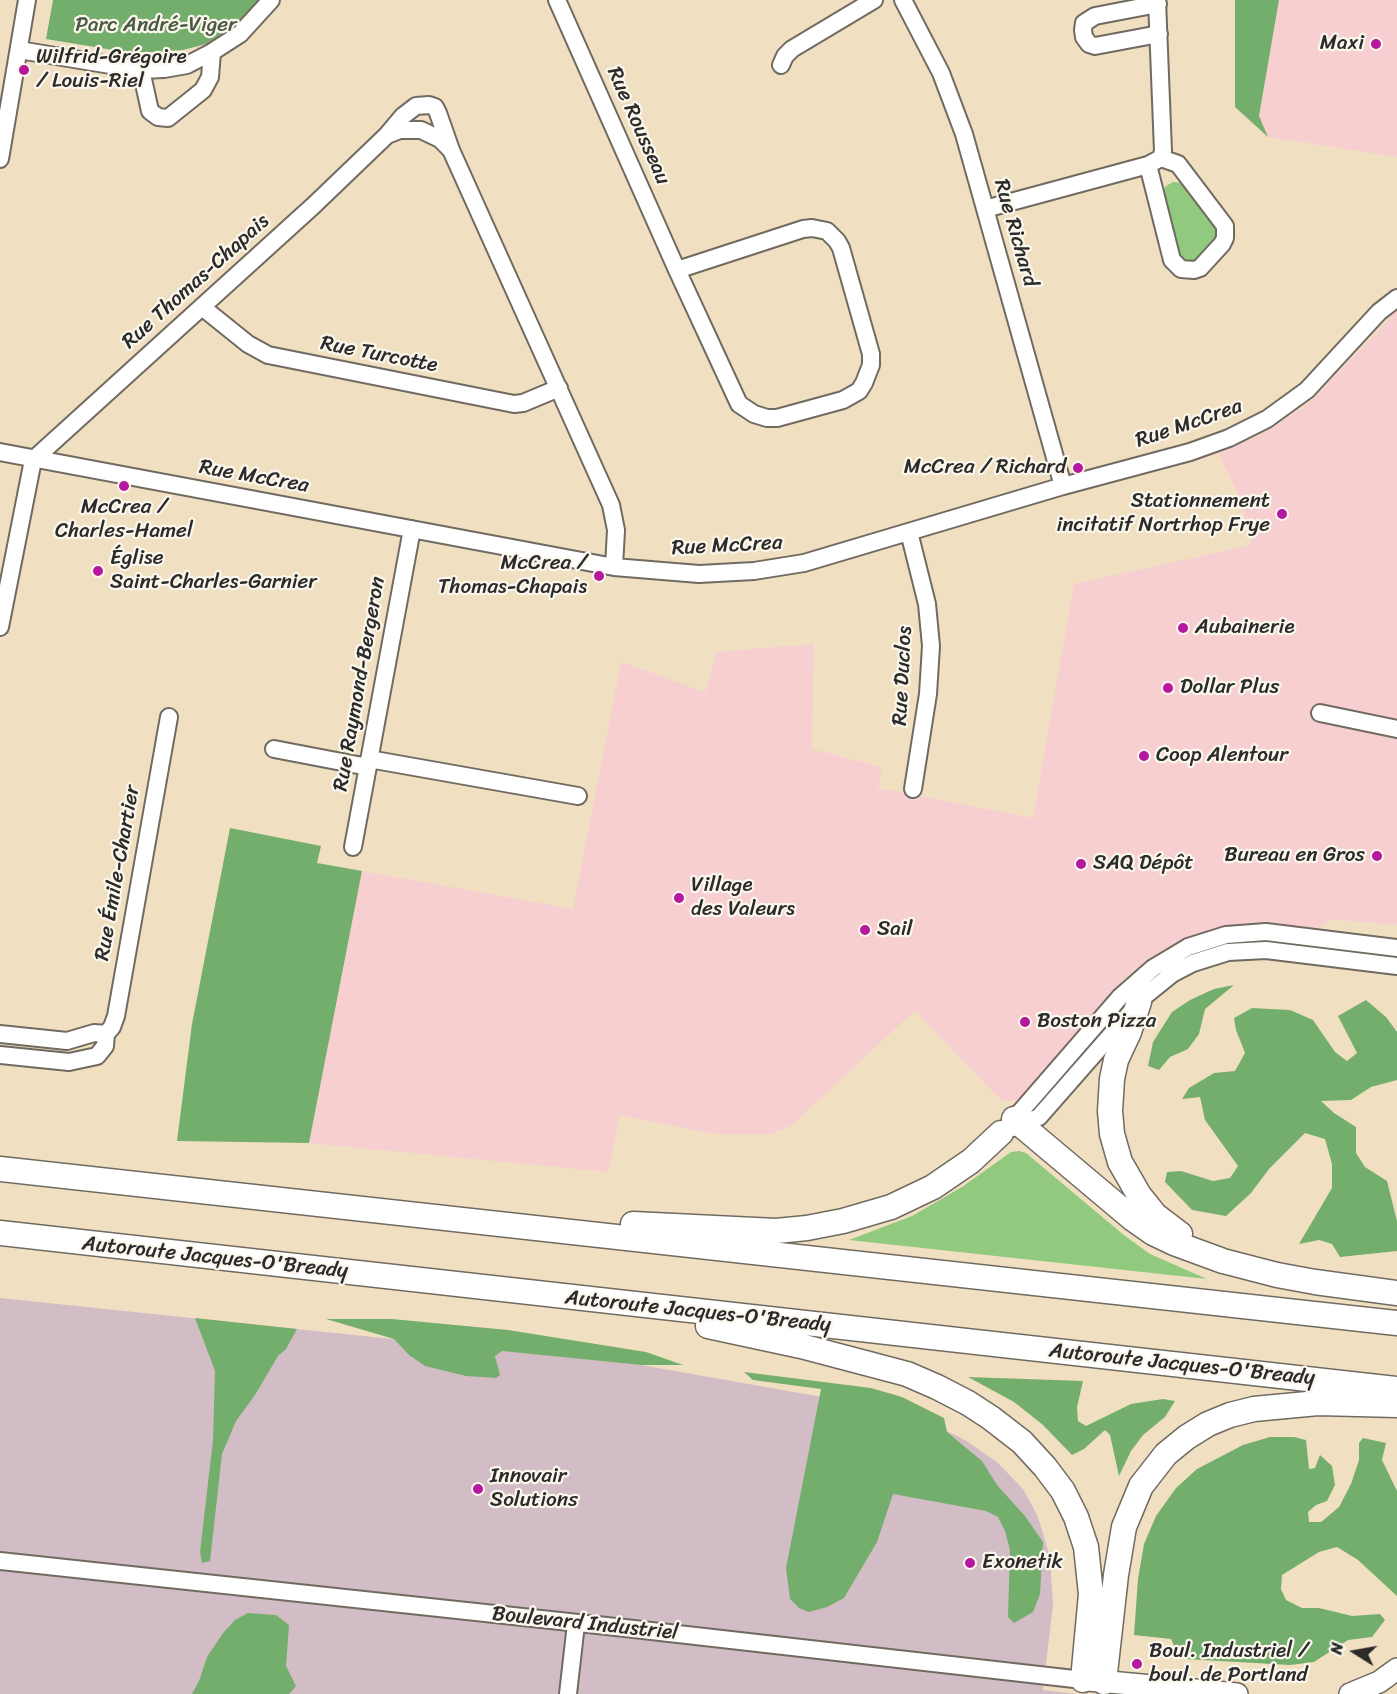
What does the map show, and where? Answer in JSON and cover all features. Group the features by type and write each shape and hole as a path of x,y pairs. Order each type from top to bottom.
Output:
{"highway":[{"path":"1139,1002 1116,1060 1110,1089 1111,1122 1120,1162 1139,1195 1162,1221 1198,1246 1246,1268"},
{"path":"399,1213 749,1230 807,1228 867,1215 923,1192 963,1168 1012,1126 1153,1233 1187,1249 1246,1268 1306,1281 1397,1293"},
{"path":"0,1169 1397,1323"},
{"name":"Autoroute Jacques-O'Bready","path":"0,1233 1397,1389"},
{"path":"583,1299 801,1346 896,1370 959,1398 999,1424 1028,1447 1052,1474 1068,1501 1081,1531 1088,1554 1091,1587 1094,1681"},
{"path":"1094,1681 1124,1527 1141,1486 1166,1454 1208,1424 1254,1409 1312,1404 1397,1405"}],"main road":[{"path":"1350,1694 1379,1682 1397,1669"},
{"name":"Boulevard Industriel","path":"1094,1681 1237,1694"},
{"name":"Boulevard Industriel","path":"1170,1689 1202,1694"}],"street":[{"path":"0,159 27,0"},
{"path":"19,50 141,70 188,65 240,34 271,0"},
{"name":"Rue Rousseau","path":"557,0 677,270 735,398 744,409 767,418 777,418 843,400 859,391 871,365 871,354 841,248 827,231 803,229 677,270"},
{"path":"781,65 785,56 792,49 874,0"},
{"name":"Rue Richard","path":"903,0 924,37 953,102 1063,486"},
{"path":"985,209 1154,161 1178,164 1225,226 1225,238 1222,244 1200,268 1181,269 1172,260 1154,161 1163,150 1158,2 1095,16 1084,23 1083,30 1084,37 1089,44 1095,46 1159,34"},
{"path":"141,70 150,111 158,117 168,118 203,90 210,77 212,52"},
{"name":"Rue Thomas-Chapais","path":"33,460 313,206 387,135 410,109 422,104 429,105 435,107 438,113 451,150 611,506 615,530 614,567"},
{"path":"387,135 400,130 421,130 440,139 451,150"},
{"name":"Rue McCrea","path":"0,452 614,567 699,574 753,572 804,563 1063,486 1190,452 1229,438 1267,419 1307,390 1379,312 1397,298"},
{"name":"Rue Turcotte","path":"202,307 248,344 268,356 514,404 523,403 559,388"},
{"path":"0,627 33,460"},
{"name":"Rue Raymond-Bergeron","path":"353,846 412,529"},
{"name":"Rue Duclos","path":"909,532 927,604 931,646 928,694 913,789"},
{"path":"1320,713 1397,729"},
{"name":"Rue Émile-Chartier","path":"0,1055 52,1062 86,1060 97,1056 105,1046 106,1034 112,1027 116,1016 169,717"},
{"path":"274,749 578,796"},
{"path":"1012,1126 1130,987 1158,964 1192,945 1226,935 1266,932 1397,948"},
{"path":"1012,1126 1039,1117 1139,1002 1159,983 1206,957 1236,951 1278,950 1397,966"},
{"path":"0,1034 67,1041 94,1033 106,1034"},
{"name":"Boulevard Industriel","path":"0,1561 1094,1681"},
{"path":"568,1694 576,1624"}],"shaded area":[{"path":"1279,0 1397,0 1397,157 1268,137 1259,116"},
{"path":"1397,311 1397,925 1330,919 1317,932 1209,932 1174,945 1146,961 1124,979 1020,1098 1012,1101 1004,1101 997,1096 916,1012 912,1013 791,1126 771,1134 709,1133 620,1115 608,1172 309,1143 362,871 573,909 621,662 705,692 717,652 814,644 812,749 882,767 878,788 1033,818 1074,584 1252,545 1236,489 1218,453 1260,435 1310,402"},
{"path":"0,1298 641,1365 890,1409 932,1424 965,1440 997,1462 1023,1489 1038,1517 1050,1557 1053,1605 1043,1690 1076,1694 0,1694"}],"green space":[{"name":"Parc André-Viger","path":"53,0 265,0 247,19 224,36 206,44 183,50 125,52 46,39"},
{"path":"1235,0 1279,0 1259,116 1268,137 1235,107"},
{"path":"1173,182 1184,183 1218,228 1217,239 1198,260 1192,262 1184,261 1178,255 1162,191"},
{"path":"230,828 321,846 317,863 362,871 309,1143 177,1141 192,1024"},
{"path":"1234,985 1205,1009 1199,1034 1188,1049 1170,1057 1159,1070 1148,1066 1153,1042 1172,1012 1190,1000 1214,989"},
{"path":"1366,1000 1386,1017 1397,1032 1397,1080 1371,1087 1351,1100 1321,1101 1334,1113 1356,1127 1356,1153 1365,1167 1387,1181 1397,1221 1397,1251 1340,1257 1332,1244 1319,1240 1299,1244 1332,1188 1332,1164 1325,1139 1305,1133 1269,1169 1251,1193 1226,1216 1192,1210 1165,1182 1167,1172 1181,1171 1213,1181 1230,1178 1238,1166 1205,1120 1200,1097 1182,1099 1189,1088 1214,1073 1235,1071 1245,1053 1234,1018 1252,1008 1290,1010 1313,1020 1335,1052 1347,1061 1357,1053 1338,1016"},
{"path":"1011,1152 1026,1153 1125,1236 1150,1254 1207,1279 849,1240 912,1216 962,1187"},
{"path":"195,1318 297,1329 286,1349 278,1356 255,1395 236,1421 222,1454 210,1561 202,1563 200,1552 213,1440 215,1371"},
{"path":"326,1319 392,1319 508,1330 646,1352 683,1365 641,1365 502,1351 495,1356 500,1375 496,1378 466,1376 425,1366 409,1355 394,1339"},
{"path":"744,1372 871,1388 902,1397 944,1418 947,1432 982,1461 997,1485 1025,1516 1043,1542 1040,1594 1033,1612 1014,1623 1008,1617 1010,1550 998,1517 986,1511 893,1494 877,1542 844,1598 827,1607 809,1612 799,1608 790,1599 786,1568 821,1389 753,1380"},
{"path":"968,1377 1083,1381 1077,1407 1078,1421 1086,1426 1131,1404 1163,1399 1175,1401 1165,1417 1143,1435 1131,1451 1119,1476 1110,1435 1105,1430 1084,1449 1072,1455 1043,1425 1014,1402"},
{"path":"1270,1437 1294,1437 1306,1440 1309,1469 1315,1468 1320,1455 1332,1466 1335,1485 1327,1501 1316,1505 1308,1512 1309,1522 1321,1522 1339,1507 1351,1484 1359,1460 1359,1443 1363,1438 1386,1443 1382,1460 1397,1491 1397,1596 1358,1560 1337,1547 1319,1552 1282,1575 1281,1589 1286,1600 1302,1608 1319,1608 1352,1616 1380,1614 1385,1620 1372,1637 1348,1640 1314,1662 1290,1665 1185,1659 1177,1652 1171,1639 1134,1635 1138,1579 1144,1544 1156,1516 1176,1488 1197,1469 1243,1445"},
{"path":"248,1613 276,1615 289,1625 286,1666 296,1686 289,1694 192,1694 207,1657 223,1633 235,1620"}],"place":[{"name":"Maxi","path":"1376,44"},
{"name":"Wilfrid-Grégoire / Louis-Riel","path":"24,70"},
{"name":"McCrea / Richard","path":"1078,468"},
{"name":"McCrea / Charles-Hamel","path":"124,486"},
{"name":"Stationnement incitatif Nortrhop Frye","path":"1282,514"},
{"name":"Église Saint-Charles-Garnier","path":"98,571"},
{"name":"McCrea / Thomas-Chapais","path":"599,576"},
{"name":"Aubainerie","path":"1183,628"},
{"name":"Dollar Plus","path":"1168,688"},
{"name":"Coop Alentour","path":"1144,756"},
{"name":"Bureau en Gros","path":"1377,856"},
{"name":"SAQ Dépôt","path":"1081,864"},
{"name":"Village des Valeurs","path":"679,898"},
{"name":"Sail","path":"865,930"},
{"name":"Boston Pizza","path":"1025,1022"},
{"name":"Innovair Solutions","path":"478,1489"},
{"name":"Exonetik","path":"970,1563"},
{"name":"Boul. Industriel / boul. de Portland","path":"1137,1664"}]}
